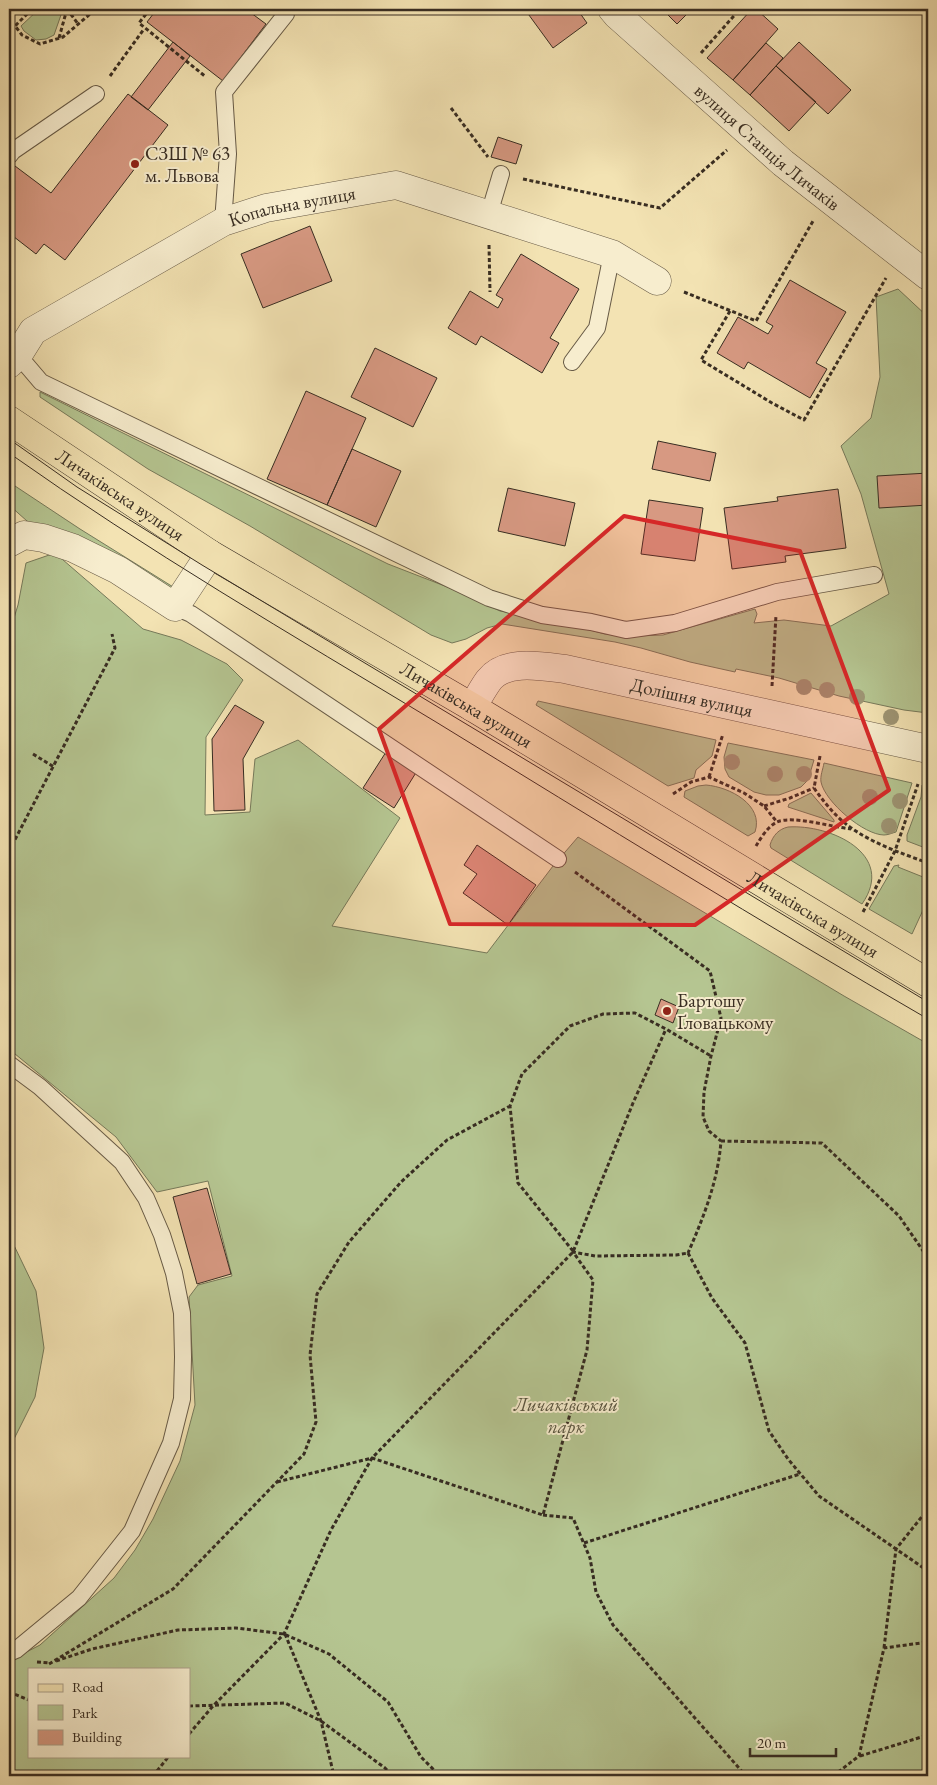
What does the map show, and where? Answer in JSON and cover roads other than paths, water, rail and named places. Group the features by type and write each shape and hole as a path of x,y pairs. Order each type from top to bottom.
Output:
{"main road":[{"name":"Личаківська вулиця","path":"9,420 210,554 472,707 928,984"}],"street":[{"name":"вулиця Станція Личаків","path":"612,9 783,164 928,276"},
{"name":"Копальна вулиця","path":"14,359 32,331 223,222 266,208 396,185 612,254 658,281"},
{"path":"9,543 24,535 43,538 73,548 118,570 175,607 210,554"},
{"name":"Долішня вулиця","path":"472,707 490,679 502,669 533,665 565,669 928,749"}],"lane":[{"path":"223,222 228,154 224,92 286,14"},
{"path":"9,156 13,150 96,94"},
{"path":"489,214 501,174"},
{"path":"572,362 598,328 612,254"},
{"path":"14,359 41,382 490,598 542,614 626,630 676,623 777,592 874,575"},
{"path":"175,607 191,614 558,859"},
{"path":"9,1064 40,1087 122,1162 146,1198 162,1235 174,1273 182,1313 183,1357 182,1399 171,1443 132,1531 79,1598 16,1650 9,1653"}],"tram line":[{"path":"9,439 77,487 202,565 928,1002"},
{"path":"9,453 166,558 742,909 928,1019"}],"place":[{"name":"СЗШ № 63 м. Львова","path":"135,164"},
{"name":"Бартошу Ґловацькому","path":"667,1011"}],"park label":[{"name":"Личаківський парк","path":"566,1415"}]}
